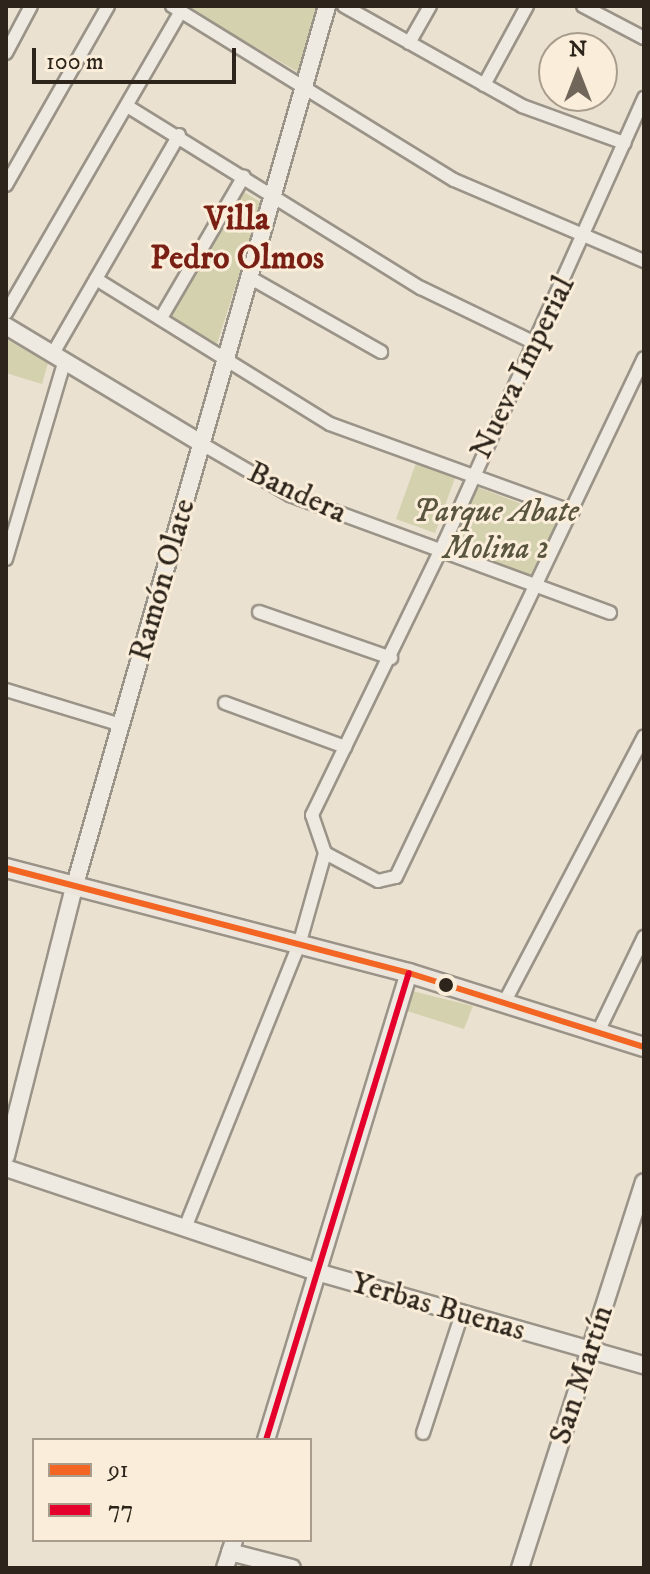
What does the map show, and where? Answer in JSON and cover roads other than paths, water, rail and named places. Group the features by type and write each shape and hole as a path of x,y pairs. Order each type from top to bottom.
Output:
{"main road":[{"path":"6,868 409,973 644,1047"}],"street":[{"path":"6,53 31,6"},
{"path":"6,185 108,6"},
{"name":"Ramón Olate","path":"6,1156 74,888 327,6"},
{"path":"344,6 522,106 624,143"},
{"path":"409,43 430,6"},
{"path":"484,85 527,6"},
{"path":"583,6 644,38"},
{"path":"6,313 127,106 176,8 454,180 644,261"},
{"name":"Nueva Imperial","path":"325,853 312,815 391,658 471,475 586,237 644,98"},
{"path":"127,106 179,135 421,288 535,343"},
{"path":"6,559 58,359 96,279 179,135"},
{"path":"161,318 244,176"},
{"path":"249,277 381,352"},
{"path":"96,279 330,424 573,512"},
{"name":"Bandera","path":"6,326 290,495 439,554 610,613"},
{"path":"185,1228 299,945 325,853 378,881 396,877 538,586 644,358"},
{"path":"259,612 391,658"},
{"path":"6,690 121,725"},
{"path":"225,703 345,747"},
{"path":"504,1003 644,736"},
{"path":"598,1032 644,937"},
{"path":"267,1438 320,1273 409,973"},
{"name":"Yerbas Buenas","path":"6,1168 320,1273 644,1365"},
{"name":"San Martín","path":"520,1568 644,1182"},
{"path":"423,1433 462,1314"},
{"path":"230,1553 292,1568"}],"district":[{"name":"Villa Pedro Olmos","path":"237,238"}],"park label":[{"name":"Parque Abate Molina 2","path":"496,532"}]}
